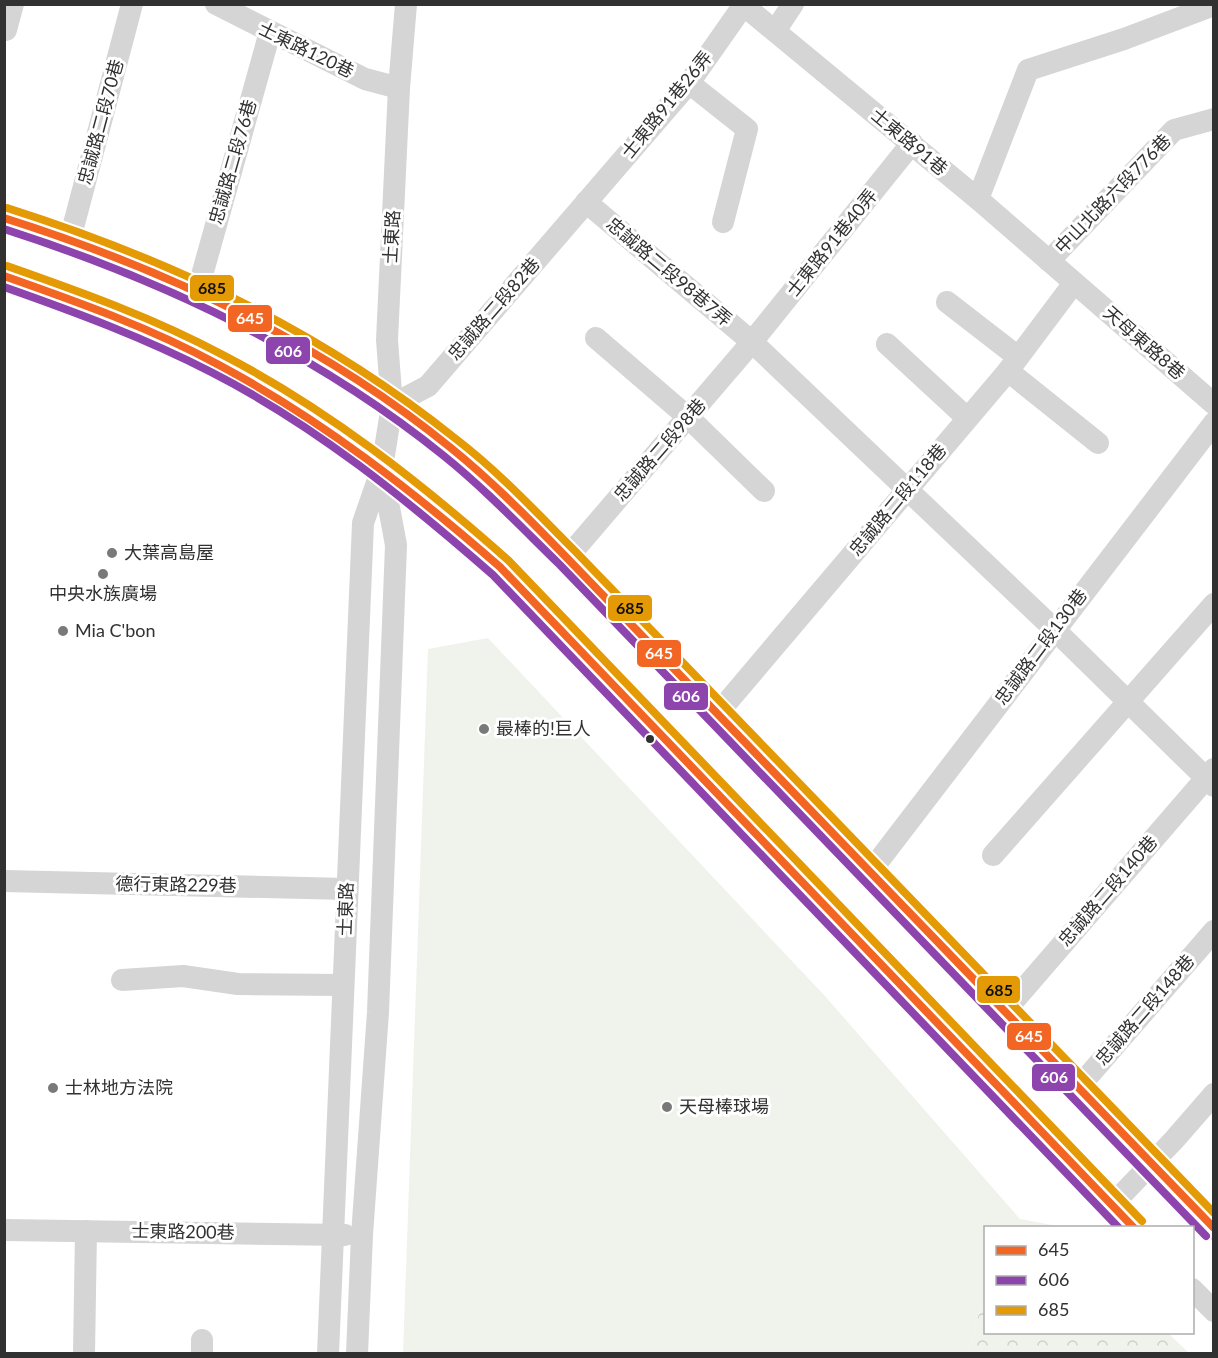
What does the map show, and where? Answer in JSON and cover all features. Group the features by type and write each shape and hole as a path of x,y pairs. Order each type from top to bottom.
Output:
{"street":[{"path":"6,30 13,4"},
{"name":"忠誠路二段70巷","path":"70,240 132,4"},
{"name":"士東路120巷","path":"216,4 365,79 399,88"},
{"name":"士東路","path":"328,1353 363,523 382,468 392,405 387,340 399,88 406,4"},
{"path":"775,31 793,4"},
{"name":"士東路91巷","path":"742,5 912,143 1074,283"},
{"name":"士東路91巷26弄","path":"586,202 688,83 742,5"},
{"path":"978,199 1028,70 1124,39 1214,5"},
{"name":"忠誠路二段76巷","path":"197,292 270,32"},
{"path":"688,83 747,129 723,222"},
{"name":"中山北路六段776巷","path":"1049,261 1174,130 1214,119"},
{"name":"士東路91巷40弄","path":"752,342 912,143"},
{"name":"忠誠路二段98巷7弄","path":"586,202 752,342 1211,778"},
{"name":"忠誠路二段82巷","path":"392,405 428,386 586,202"},
{"path":"4,218 134,263 277,333 351,376 460,457 513,502 1214,1229"},
{"path":"4,276 109,313 177,343 255,385 382,468 453,525 500,567 1133,1226"},
{"name":"忠誠路二段118巷","path":"718,713 1013,364 1074,283"},
{"name":"天母東路8巷","path":"1074,283 1214,404"},
{"path":"947,302 1098,443"},
{"path":"596,338 689,418 764,491"},
{"name":"忠誠路二段98巷","path":"567,558 752,342"},
{"path":"887,344 967,418"},
{"name":"忠誠路二段130巷","path":"870,872 1214,423"},
{"name":"士東路","path":"357,1353 362,1235 378,1000 396,544 382,468"},
{"path":"993,855 1214,604"},
{"name":"忠誠路二段140巷","path":"1004,1012 1211,778"},
{"name":"德行東路229巷","path":"4,881 347,890"},
{"name":"忠誠路二段148巷","path":"1077,1089 1214,931"},
{"path":"122,980 183,976 238,984 343,985"},
{"path":"1112,1205 1214,1094"},
{"name":"士東路200巷","path":"4,1230 362,1235"},
{"path":"84,1353 86,1231"},
{"path":"1194,1291 1214,1311"}],"green space":[{"name":"天母棒球場","path":"488,638 824,995 1020,1219 1058,1226 984,1226 984,1304 981,1307 967,1353 403,1354 428,649"},
{"path":"984,1304 984,1334 1169,1334 1189,1353 967,1353 981,1307"}],"transit line":[{"name":"685","path":"7,208 127,251 186,275 242,302 352,365 405,400 472,452 575,551 1214,1213"},
{"name":"645","path":"4,218 123,260 239,312 349,374 401,409 467,461 567,558 1214,1228"},
{"name":"606","path":"4,229 122,271 235,322 343,383 444,456 560,565 1206,1236"},
{"name":"685","path":"7,266 144,317 261,376 372,448 475,531 508,560 1142,1221"},
{"name":"645","path":"4,276 141,327 219,365 257,386 330,433 434,511 500,567 1132,1226"},
{"name":"606","path":"4,287 135,337 211,372 249,393 323,439 393,491 460,547 493,575 1117,1226"}],"place":[{"name":"大葉高島屋","path":"112,553"},
{"name":"中央水族廣場","path":"103,574"},
{"name":"Mia C'bon","path":"63,631"},
{"name":"最棒的!巨人","path":"484,729"},
{"name":"士林地方法院","path":"53,1088"},
{"name":"天母棒球場","path":"667,1107"}]}
